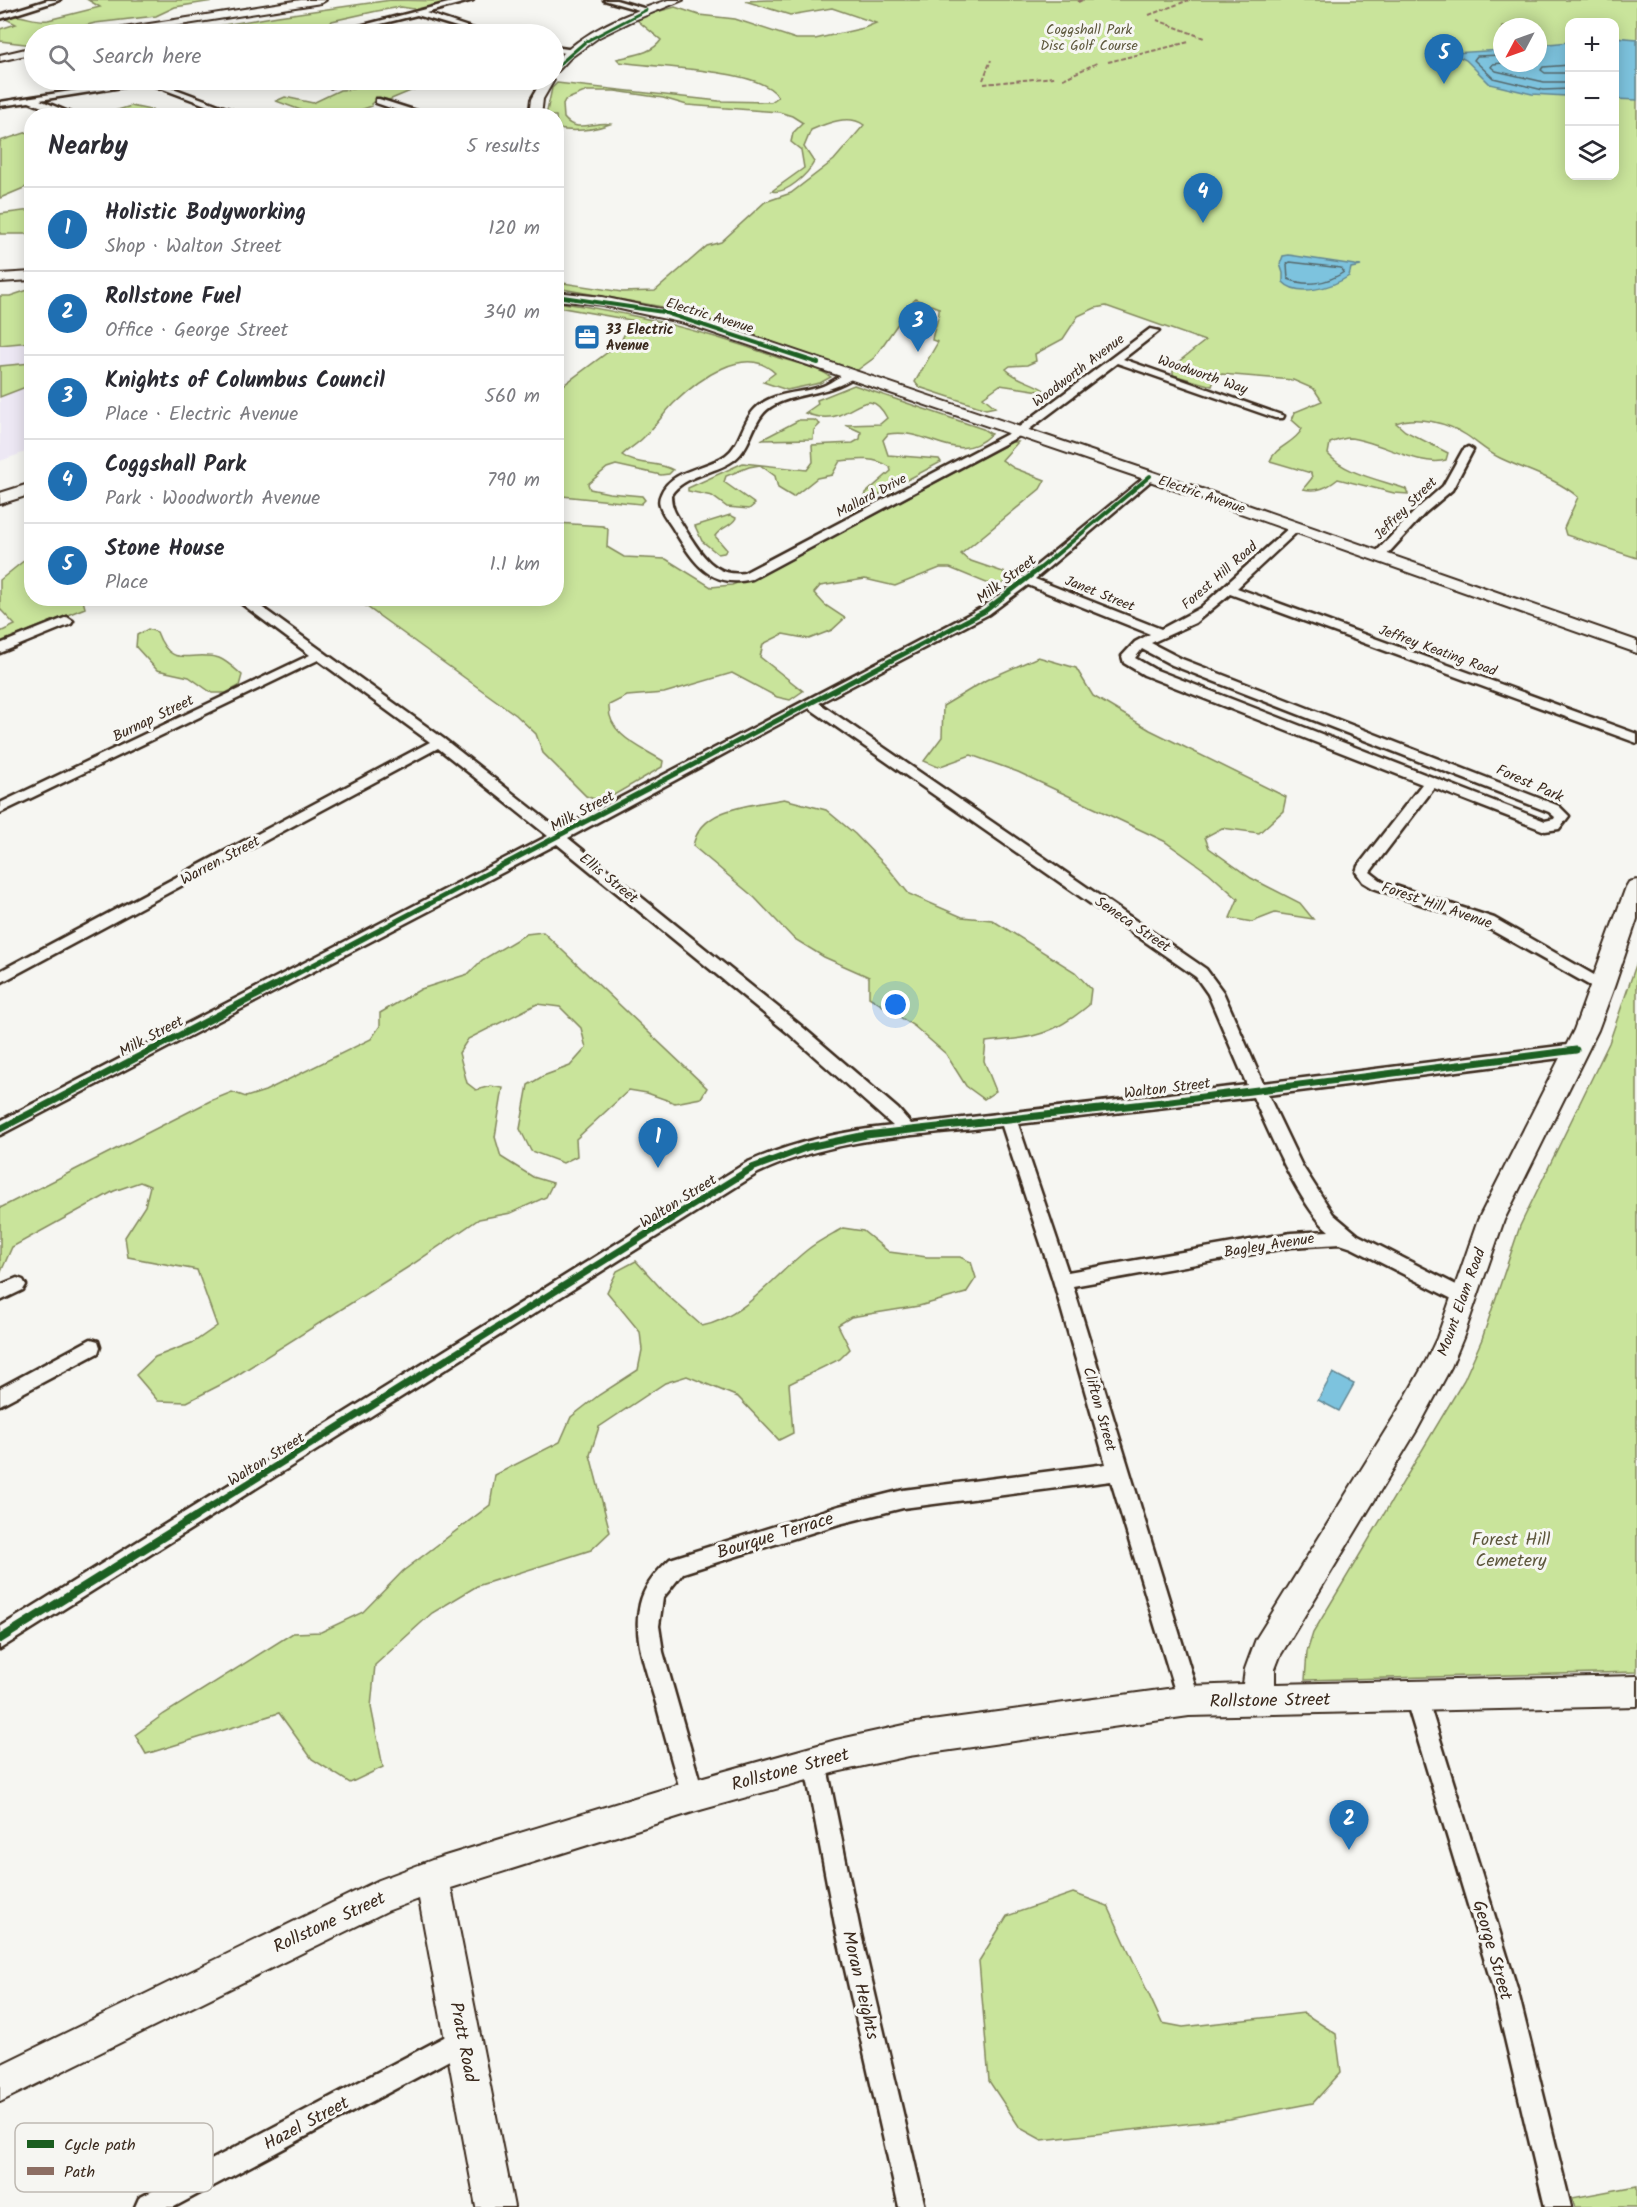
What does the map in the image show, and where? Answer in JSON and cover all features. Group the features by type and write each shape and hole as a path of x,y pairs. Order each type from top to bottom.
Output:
{"main road":[{"path":"169,24 321,0"},
{"path":"564,59 571,52 612,26 646,10 678,0"},
{"path":"0,58 24,52"},
{"path":"536,108 537,99 542,90"},
{"path":"0,278 24,276"},
{"name":"Electric Avenue","path":"564,297 663,312 1150,476 1637,647"},
{"path":"0,499 24,491"},
{"name":"Mount Elam Road","path":"1258,1700 1260,1669 1267,1649 1423,1394 1447,1346 1494,1212 1576,1050 1604,987 1637,887"},
{"name":"Rollstone Street","path":"0,2084 379,1897 432,1877 693,1796 815,1762 909,1740 1189,1701 1637,1691"},
{"name":"Pratt Road","path":"432,1877 495,2207"}],"street":[{"path":"0,17 56,0"},
{"path":"377,24 469,0"},
{"path":"608,0 646,10"},
{"path":"418,13 454,24"},
{"path":"564,51 571,52"},
{"path":"0,104 90,90"},
{"path":"177,90 223,108"},
{"path":"30,100 52,108"},
{"path":"379,101 400,108"},
{"name":"Woodworth Avenue","path":"1019,432 1154,331"},
{"name":"Woodworth Way","path":"1117,360 1279,416"},
{"name":"Mallard Drive","path":"852,375 828,388 784,398 763,407 755,416 733,455 714,466 678,480 670,487 665,499 666,507 697,556 717,573 734,578 753,574 1019,432"},
{"name":"Jeffrey Street","path":"1379,556 1421,511 1448,488 1468,450"},
{"name":"Milk Street","path":"0,1129 975,616 1027,580 1150,476"},
{"name":"Forest Hill Road","path":"1128,658 1131,652 1143,644 1195,618 1296,527"},
{"name":"Janet Street","path":"1027,580 1161,634"},
{"name":"Jeffrey Keating Road","path":"1228,589 1637,739"},
{"name":"Ellis Street","path":"251,606 439,742 558,837 794,1029 892,1113 907,1130"},
{"path":"0,650 67,621"},
{"name":"Forest Park","path":"1128,658 1133,664 1149,672 1545,826 1555,826 1562,819 1562,814 1554,808 1177,662 1143,644"},
{"name":"Burnap Street","path":"0,809 319,655"},
{"name":"Seneca Street","path":"809,702 1195,968 1215,992 1294,1167 1321,1211 1334,1226 1351,1239"},
{"name":"Warren Street","path":"2,972 439,742"},
{"name":"Forest Hill Avenue","path":"1431,782 1365,866 1365,876 1378,885 1489,922 1604,987"},
{"name":"Walton Street","path":"0,1639 752,1168 774,1157 815,1145 866,1135 1576,1050"},
{"name":"Clifton Street","path":"1008,1118 1062,1280 1189,1701"},
{"name":"Bagley Avenue","path":"1062,1280 1291,1240 1329,1237 1351,1239 1464,1297"},
{"path":"0,1294 17,1285"},
{"path":"0,1397 91,1347"},
{"name":"Bourque Terrace","path":"693,1796 652,1652 649,1633 649,1606 652,1594 658,1584 677,1566 839,1515 903,1499 1118,1471"},
{"name":"George Street","path":"1416,1697 1505,1988 1558,2207"},
{"name":"Moran Heights","path":"815,1762 848,1930 912,2207"},
{"name":"Hazel Street","path":"213,2172 463,2039"},
{"name":"Hazel Street","path":"148,2207 176,2192"}],"shaded area":[{"path":"24,317 24,452 0,461 0,319"}],"green space":[{"path":"88,0 219,0 175,7 156,16 91,24 24,24 24,44 0,41 0,29 16,24 4,18 15,16 48,20 100,7"},
{"path":"391,0 452,1 420,10 401,7 377,11 332,21 330,24 230,24"},
{"name":"Coggshall Park Disc Golf Course","path":"1637,0 1637,558 1566,535 1564,528 1578,497 1551,480 1495,456 1459,431 1432,422 1413,420 1396,423 1405,431 1448,453 1446,460 1424,460 1373,443 1349,438 1330,443 1328,454 1344,467 1406,489 1408,494 1394,493 1338,479 1322,488 1303,489 1312,478 1311,473 1270,461 1302,429 1292,420 1295,412 1322,401 1314,389 1293,380 1221,374 1215,378 1212,386 1173,375 1173,366 1205,341 1106,306 1095,308 1078,316 1063,339 1035,354 1036,361 1027,365 1010,366 1006,369 1047,392 1000,385 983,397 995,407 986,409 919,387 915,382 938,342 932,340 939,308 915,299 874,358 852,374 663,312 668,308 564,289 564,283 622,292 655,291 707,246 721,242 765,202 791,193 834,160 864,125 845,120 831,122 811,130 804,147 814,162 807,172 790,187 772,191 804,168 801,150 791,142 793,133 803,123 792,116 779,112 687,105 663,98 615,91 587,91 565,100 563,108 548,108 552,90 564,90 564,84 719,101 771,102 778,97 768,87 752,80 706,71 620,62 617,59 647,51 661,40 638,21 638,17 675,7 699,15 735,19 796,39 815,39 876,23 832,8 790,15 745,1"},
{"path":"340,90 413,90 389,100 377,99 371,104 372,106 366,108 295,108 276,101 285,97 313,103"},
{"path":"564,118 569,123 580,126 610,124 597,128 564,130"},
{"path":"24,133 24,188 0,198 0,141"},
{"path":"24,211 24,234 0,234 0,214"},
{"path":"24,291 24,343 0,345 0,296 10,296"},
{"path":"564,303 642,318 697,332 806,366 831,377 820,383 787,390 763,382 775,373 763,365 750,362 722,368 684,394 647,434 622,455 634,461 667,467 673,470 669,474 661,475 616,465 607,468 588,484 590,489 642,496 645,500 641,504 564,496 564,385 620,343 626,331 636,321 564,308"},
{"path":"24,364 24,388 0,397 0,366"},
{"path":"854,385 983,429 991,434 978,443 966,447 954,447 903,433 888,434 883,440 888,455 939,459 941,462 871,499 865,497 866,493 891,471 890,467 884,464 866,460 840,461 832,475 817,478 793,497 778,488 775,476 760,465 726,476 724,482 755,504 749,509 727,507 712,496 688,491 688,488 743,463 807,470 813,462 812,445 853,443 860,439 861,432 846,425 880,424 887,418 876,404 865,403 830,417 805,413 818,404 817,400"},
{"path":"799,420 814,420 820,424 814,430 813,439 761,440"},
{"path":"1012,442 1018,442 1002,460 1014,468 1045,480 1040,489 961,554 968,560 1006,573 1005,582 996,587 950,568 940,568 895,586 865,579 820,586 814,593 825,605 845,618 832,630 809,639 783,634 763,644 760,657 803,691 790,700 777,697 732,673 664,693 627,696 609,705 610,715 619,732 663,761 662,767 602,802 586,796 543,753 536,734 516,715 366,606 564,606 564,523 603,526 608,529 607,547 624,557 666,559 711,587 732,585 775,568"},
{"path":"730,515 736,518 715,536 727,550 718,554 702,541 695,526"},
{"path":"24,561 24,606 84,606 85,608 0,642 0,632 15,625 0,609 0,580"},
{"path":"148,629 157,632 169,652 176,655 209,656 225,661 242,675 239,686 226,693 212,693 189,677 157,670 136,647 137,635"},
{"path":"1038,657 1076,668 1093,696 1150,730 1286,797 1283,811 1259,833 1222,828 1205,837 1209,848 1251,878 1300,903 1313,919 1275,913 1252,922 1230,918 1238,899 1209,873 1164,841 1018,772 971,755 938,767 924,761 942,737 943,706 986,680"},
{"path":"784,799 826,810 855,834 909,894 962,917 992,920 1075,972 1091,989 1089,1005 1063,1024 1041,1034 986,1042 984,1061 996,1091 984,1099 966,1086 946,1054 914,1026 869,997 869,977 824,957 793,938 755,898 693,846 698,833 716,816 743,806"},
{"path":"543,932 707,1088 701,1098 675,1103 647,1093 629,1090 576,1139 577,1156 563,1163 531,1151 520,1129 528,1085 543,1076 570,1066 586,1048 581,1028 560,1007 537,1004 468,1039 459,1053 467,1083 476,1090 491,1086 503,1088 495,1137 501,1157 533,1177 553,1183 546,1197 511,1213 479,1219 413,1264 228,1381 187,1402 158,1401 136,1375 155,1357 194,1342 217,1326 197,1270 128,1257 125,1237 145,1206 150,1186 140,1182 114,1191 12,1247 0,1274 0,1208 210,1101 232,1092 246,1097 265,1091 371,1039 380,1026 380,1013 421,989 468,974 482,960 526,934"},
{"name":"Forest Hill Cemetery","path":"1637,962 1637,1672 1305,1680 1307,1652 1313,1633 1464,1380 1482,1339 1520,1226 1609,1043"},
{"path":"843,1228 863,1231 889,1252 927,1257 960,1257 971,1262 976,1278 966,1293 919,1306 851,1317 838,1325 850,1349 840,1359 789,1384 793,1433 779,1440 738,1397 687,1376 665,1383 599,1427 590,1455 610,1532 591,1550 477,1586 432,1613 375,1665 371,1707 383,1767 350,1783 312,1759 279,1713 146,1754 135,1735 164,1714 293,1633 321,1632 363,1612 403,1571 490,1505 495,1475 560,1442 571,1417 599,1395 638,1370 642,1350 640,1332 607,1292 617,1271 636,1261 666,1294 702,1326 718,1321 745,1305 807,1250"},
{"path":"1073,1893 1108,1906 1162,2023 1183,2027 1304,2013 1336,2034 1341,2072 1313,2103 1229,2119 1042,2140 1020,2128 989,2081 979,1961 1007,1916"},
{"path":"1637,2186 1637,2207 1575,2207 1572,2198"}],"water":[{"path":"1619,37 1637,39 1637,100 1619,99"},
{"path":"1565,42 1565,96 1532,94 1490,84 1466,60 1452,53 1493,51 1493,72 1547,72 1547,44"},
{"path":"1283,256 1361,266 1351,268 1349,276 1334,284 1316,289 1297,289 1283,282 1280,264"},
{"path":"1333,1373 1354,1384 1339,1411 1318,1400"}],"marked path":[{"path":"1078,2 1082,0"},
{"path":"1149,15 1189,0"},
{"path":"1157,20 1204,38"},
{"path":"1108,62 1189,42"},
{"path":"983,80 991,60"},
{"path":"1063,79 1097,63"},
{"path":"984,84 1054,77"}],"cycle path":[{"path":"564,58 608,28 646,10"},
{"path":"564,297 663,312 818,363"},
{"path":"0,1129 985,611 1008,595 1150,476"},
{"path":"0,1639 752,1168 779,1156 822,1143 866,1135 1163,1102 1576,1050"}],"place":[{"name":"Stone House","path":"1444,84"},
{"name":"Coggshall Park","path":"1203,223"},
{"name":"33 Electric Avenue","path":"587,337"},
{"name":"Knights of Columbus Council","path":"918,352"},
{"name":"Holistic Bodyworking","path":"658,1168"},
{"name":"Rollstone Fuel","path":"1349,1850"}]}
